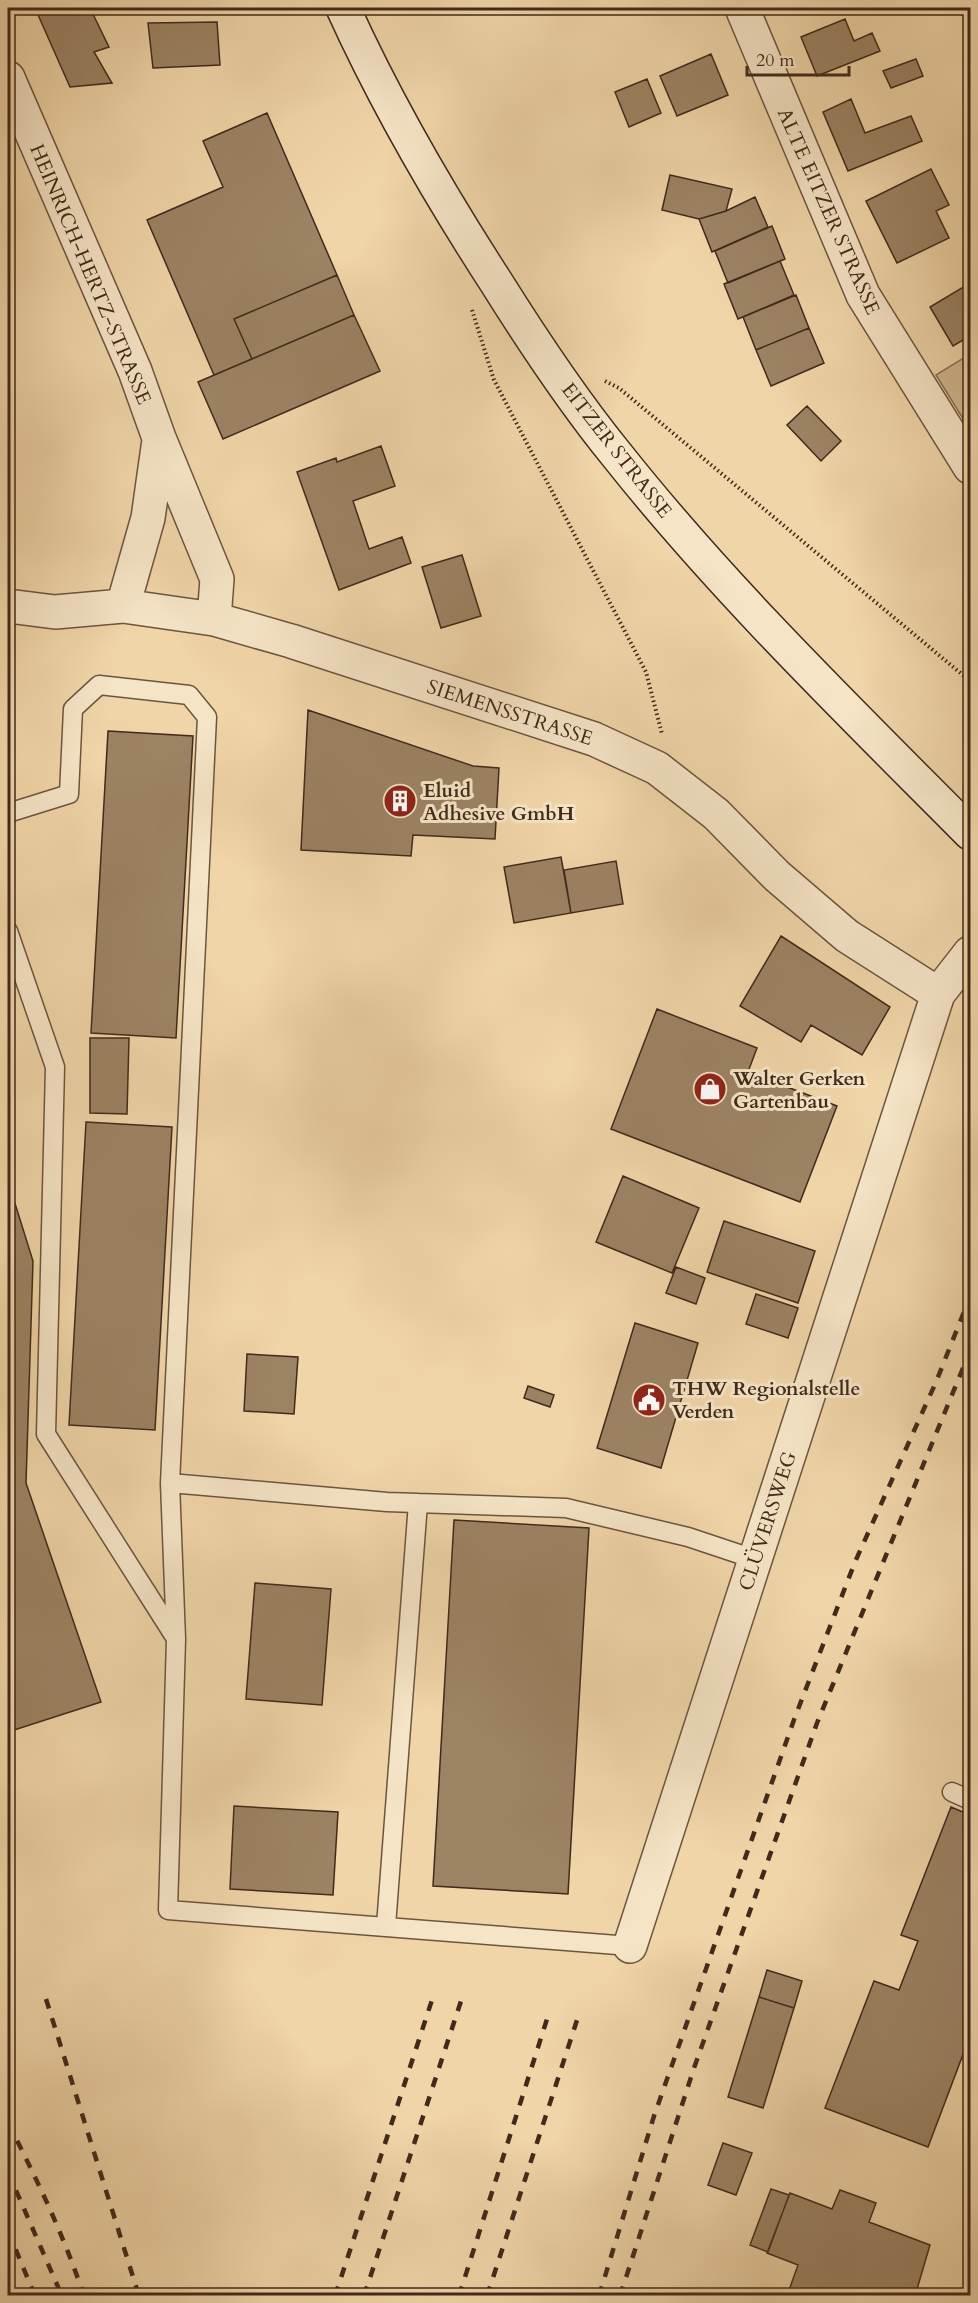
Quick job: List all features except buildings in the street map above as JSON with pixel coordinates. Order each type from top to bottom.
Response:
[{"type":"street","name":"EITZER STRASSE","points":[[343,8],[408,140],[471,244],[537,347],[615,454],[700,553],[822,684],[970,833]]},
{"type":"street","name":"ALTE EITZER STRASSE","points":[[742,8],[863,295],[970,467]]},
{"type":"street","name":"HEINRICH-HERTZ-STRASSE","points":[[8,78],[135,371],[159,438],[217,579],[214,619]]},
{"type":"street","name":"HEINRICH-HERTZ-STRASSE","points":[[123,606],[148,518],[159,438]]},
{"type":"street","name":"SIEMENSSTRASSE","points":[[8,606],[55,612],[123,606],[214,619],[291,641],[594,739],[657,768],[716,814],[777,876],[847,936],[938,994]]},
{"type":"street","points":[[938,994],[970,953]]},
{"type":"street","name":"CLÜVERSWEG","points":[[630,1946],[938,994]]},
{"type":"lane","points":[[8,813],[69,794],[73,709],[99,685],[189,695],[207,717],[170,1483],[176,1639],[168,1910],[630,1946]]},
{"type":"lane","points":[[8,931],[55,1067],[46,1434],[176,1639]]},
{"type":"lane","points":[[170,1483],[387,1502],[566,1508],[688,1537],[754,1559]]},
{"type":"lane","points":[[386,1926],[418,1503]]},
{"type":"lane","points":[[952,1792],[970,1800]]},
{"type":"path","points":[[471,304],[494,380],[646,672],[663,738],[657,768]]},
{"type":"path","points":[[603,380],[619,388],[970,681]]},
{"type":"shaded area","points":[[970,354],[970,430],[936,375]]},
{"type":"railway","points":[[599,2296],[654,2116],[795,1717],[855,1562],[936,1382],[970,1297]]},
{"type":"railway","points":[[620,2296],[694,2068],[817,1723],[970,1351]]},
{"type":"railway","points":[[364,2296],[463,1995]]},
{"type":"railway","points":[[46,1999],[139,2296]]},
{"type":"railway","points":[[335,2296],[432,2000]]},
{"type":"railway","points":[[487,2296],[580,2011]]},
{"type":"railway","points":[[459,2296],[547,2019]]},
{"type":"railway","points":[[8,2123],[49,2208],[84,2296]]},
{"type":"railway","points":[[8,2172],[62,2296]]},
{"type":"railway","points":[[8,2231],[35,2296]]},
{"type":"place","name":"Eluid Adhesive GmbH","points":[[400,801]]},
{"type":"place","name":"Walter Gerken Gartenbau","points":[[710,1089]]},
{"type":"place","name":"THW Regionalstelle Verden","points":[[649,1400]]}]
